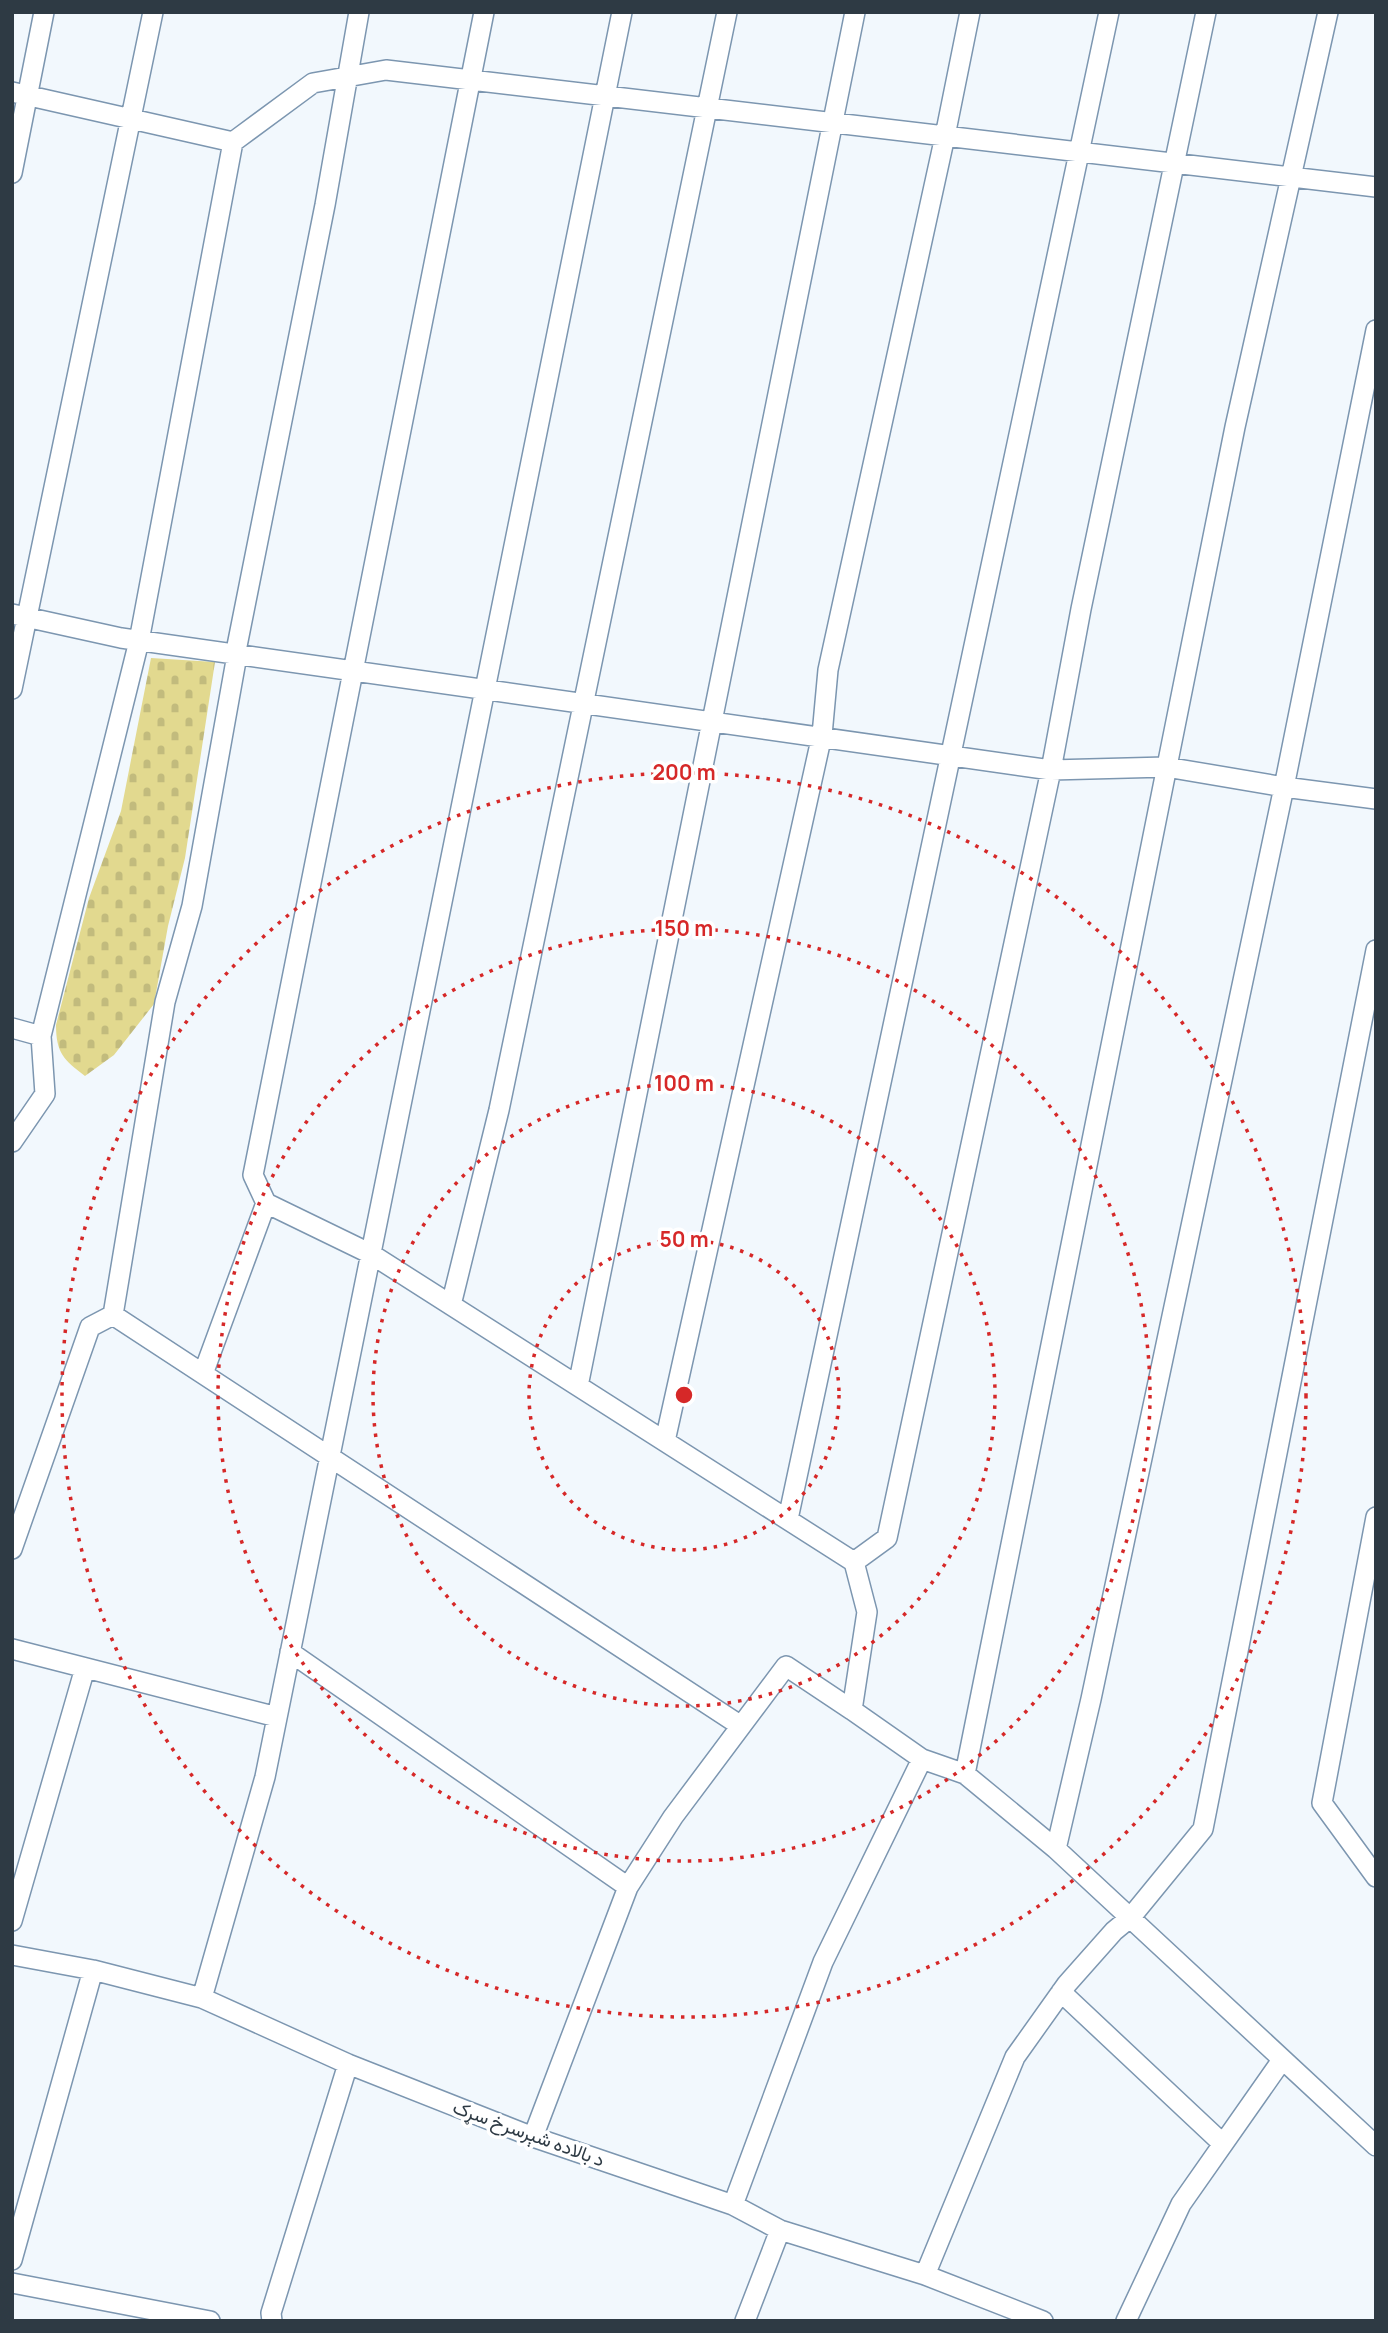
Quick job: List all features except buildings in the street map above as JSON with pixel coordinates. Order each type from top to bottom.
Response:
[{"type":"street","points":[[12,173],[20,94],[44,12]]},
{"type":"street","points":[[12,689],[20,616],[153,12]]},
{"type":"street","points":[[113,1315],[165,1002],[191,906],[236,654],[326,205],[359,12]]},
{"type":"street","points":[[484,12],[253,1175],[266,1203],[371,1254],[854,1562],[867,1612],[852,1710]]},
{"type":"street","points":[[202,1998],[265,1777],[622,12]]},
{"type":"street","points":[[450,1305],[499,1110],[727,12]]},
{"type":"street","points":[[578,1386],[855,12]]},
{"type":"street","points":[[665,1441],[822,736],[828,670],[970,12]]},
{"type":"street","points":[[788,1520],[1109,12]]},
{"type":"street","points":[[854,1562],[887,1538],[1051,769],[1081,609],[1206,12]]},
{"type":"street","points":[[965,1774],[1235,426],[1293,178],[1328,12]]},
{"type":"street","points":[[12,1143],[45,1094],[41,1036],[139,640],[233,142],[313,83],[386,70],[1376,187]]},
{"type":"street","points":[[20,94],[233,142]]},
{"type":"street","points":[[1056,1849],[1094,1685],[1284,788],[1376,330]]},
{"type":"street","points":[[20,616],[139,640],[950,756],[1051,769],[1166,767],[1284,788],[1376,799]]},
{"type":"street","points":[[925,2276],[1015,2057],[1061,1992],[1114,1931],[1131,1917],[1203,1829],[1376,950]]},
{"type":"street","points":[[12,1028],[41,1036]]},
{"type":"street","points":[[203,1374],[266,1203]]},
{"type":"street","points":[[113,1315],[741,1726]]},
{"type":"street","points":[[12,1549],[90,1327],[113,1315]]},
{"type":"street","points":[[1374,1872],[1322,1803],[1369,1593],[1376,1517]]},
{"type":"street","points":[[12,1649],[277,1717]]},
{"type":"street","points":[[290,1653],[628,1887]]},
{"type":"street","points":[[533,2137],[628,1887],[673,1817],[786,1667],[922,1759],[965,1774],[1056,1849],[1376,2146]]},
{"type":"street","points":[[12,1922],[85,1668]]},
{"type":"street","points":[[733,2205],[822,1962],[922,1759]]},
{"type":"street","name":"د بالاده شېرسرخ سړک","points":[[12,1955],[93,1970],[202,1998],[348,2064],[533,2137],[733,2205],[780,2230],[925,2276],[1043,2321]]},
{"type":"street","points":[[12,2260],[93,1970]]},
{"type":"street","points":[[1061,1992],[1223,2144]]},
{"type":"street","points":[[1126,2321],[1181,2204],[1282,2060]]},
{"type":"street","points":[[272,2321],[271,2313],[348,2064]]},
{"type":"street","points":[[745,2321],[780,2230]]},
{"type":"street","points":[[12,2283],[210,2321]]},
{"type":"green space","points":[[151,658],[215,662],[185,858],[168,926],[154,1004],[114,1055],[85,1076],[63,1055],[58,1043],[56,1025],[89,898],[121,811]]}]
